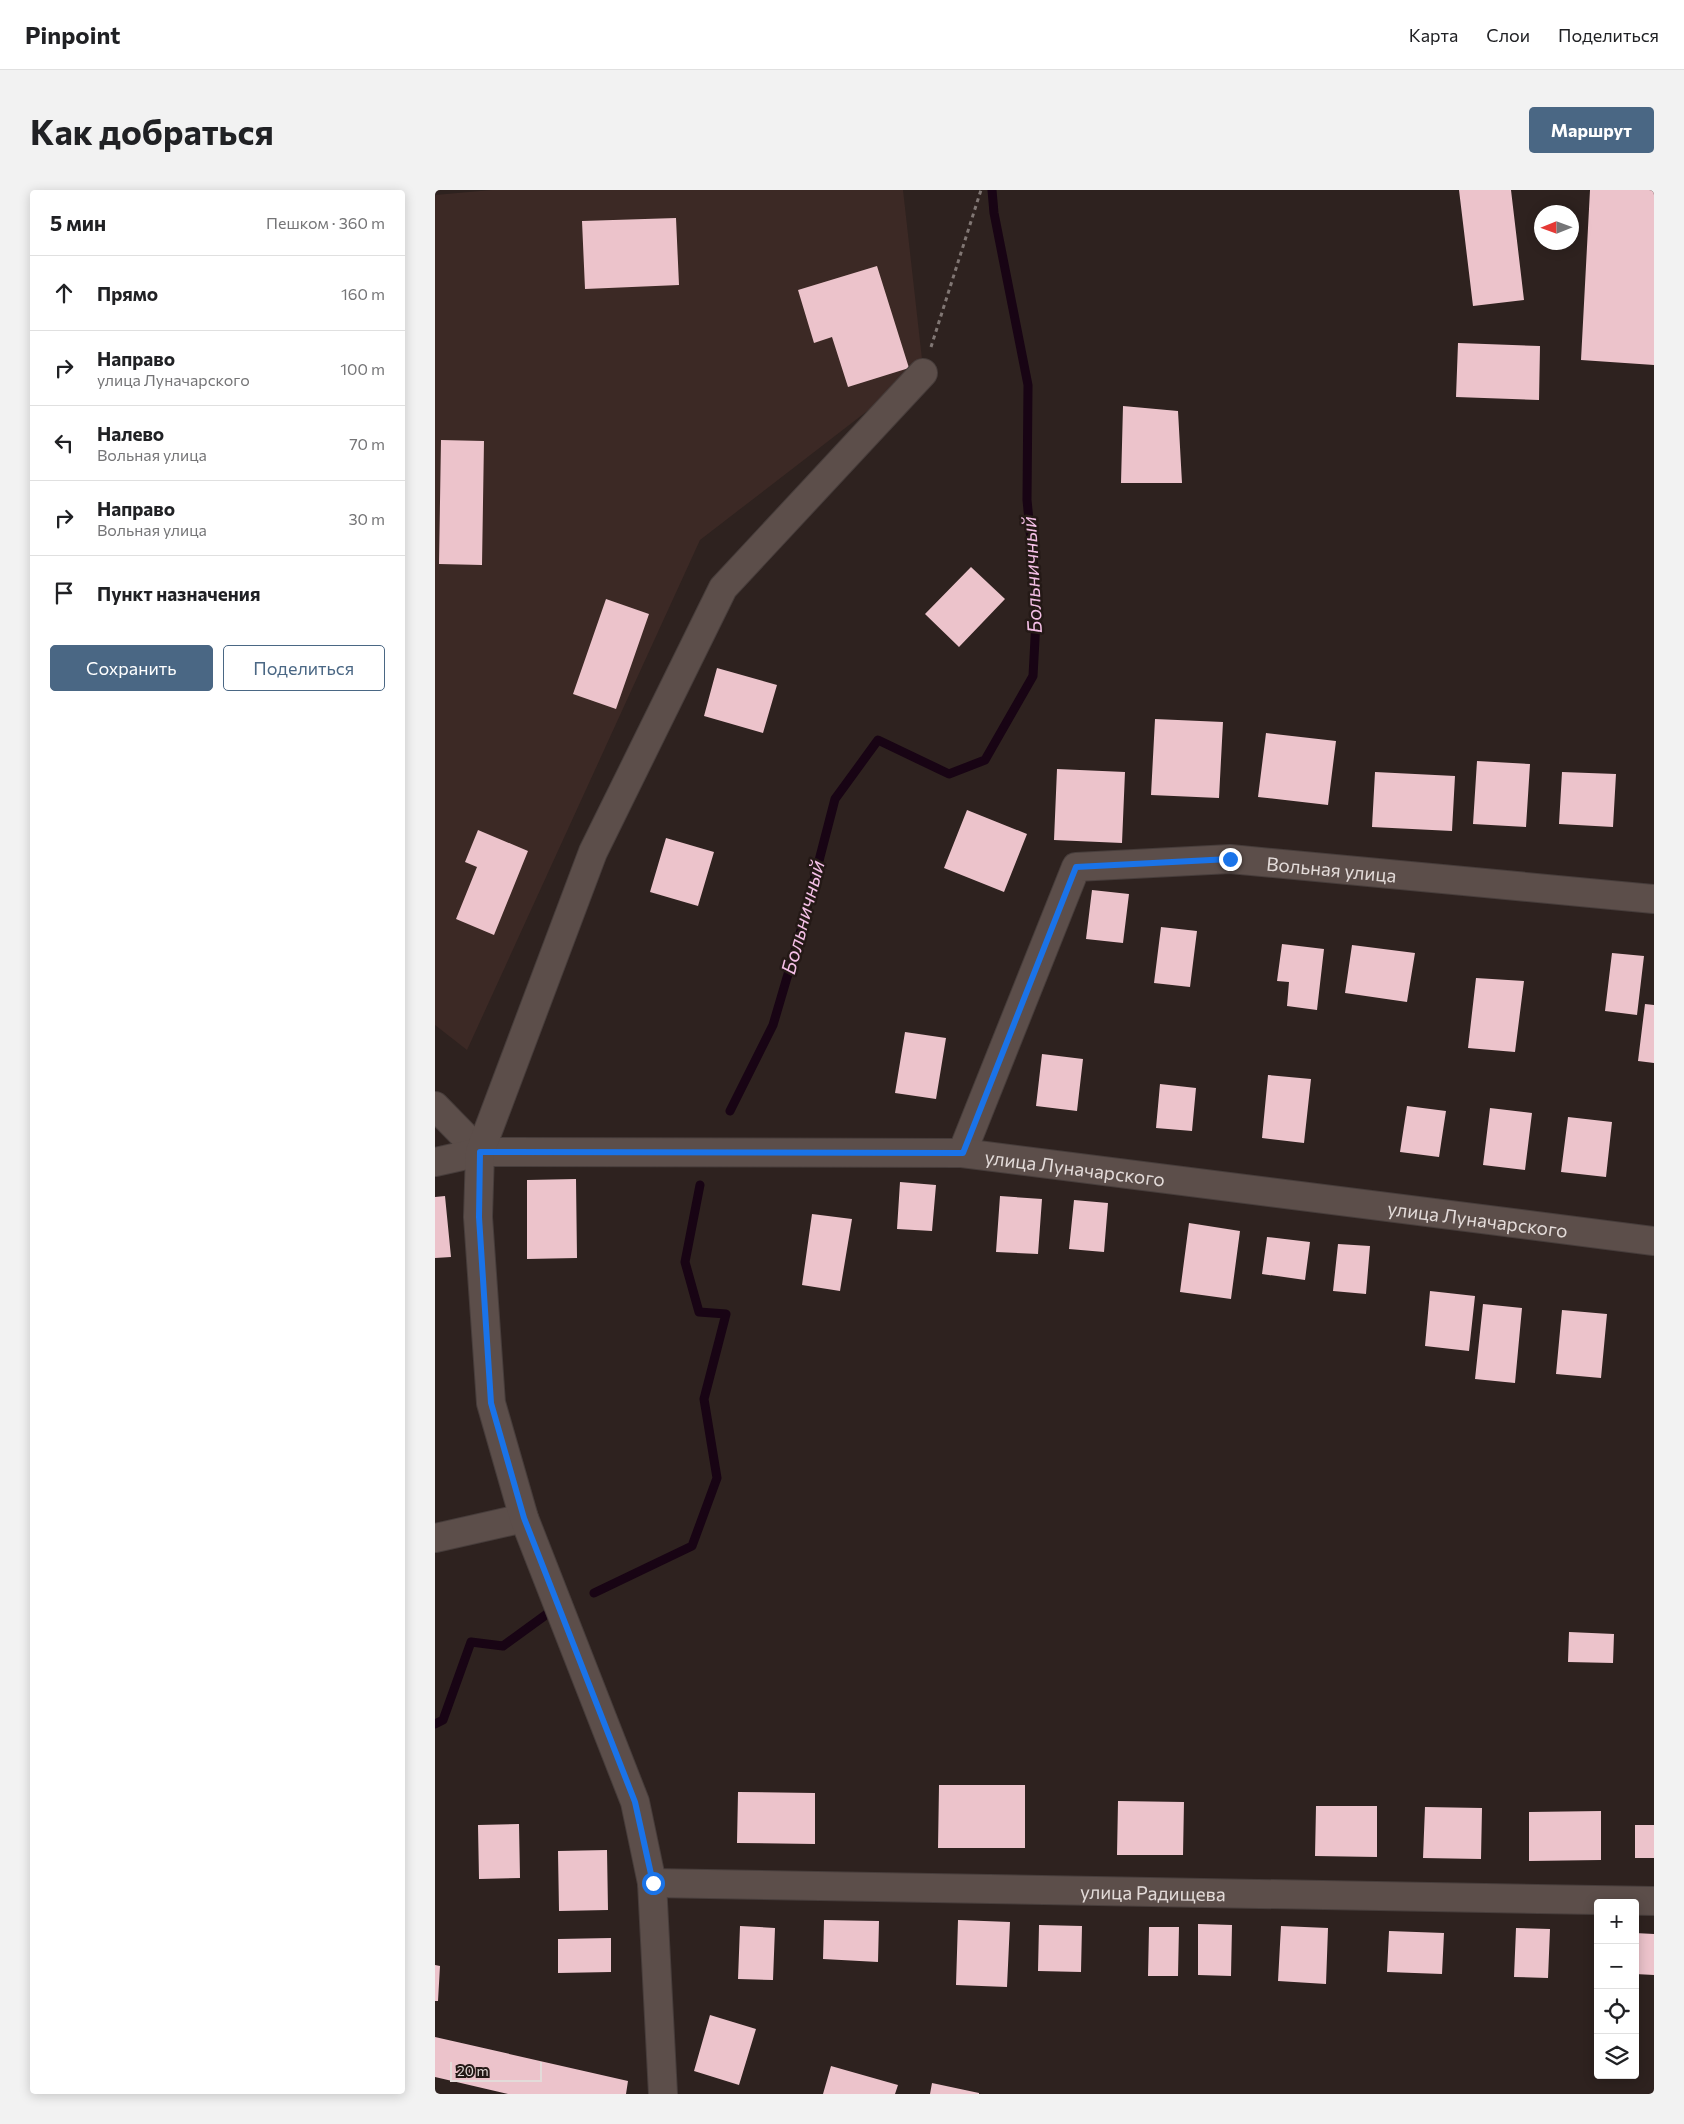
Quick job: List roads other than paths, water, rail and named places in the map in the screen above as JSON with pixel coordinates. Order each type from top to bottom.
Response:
[{"type":"street","points":[[663,2094],[653,1883],[635,1802],[524,1518],[491,1403],[479,1217],[480,1152],[593,852],[723,588],[923,373]]},
{"type":"street","name":"Вольная улица","points":[[963,1153],[1076,867],[1230,859],[1654,899]]},
{"type":"street","points":[[435,1106],[480,1152]]},
{"type":"street","name":"улица Луначарского","points":[[435,1162],[480,1152],[963,1153],[1654,1241]]},
{"type":"street","points":[[435,1538],[524,1518]]},
{"type":"street","name":"улица Радищева","points":[[653,1883],[1654,1901]]},
{"type":"waterway","name":"Больничный","points":[[730,1111],[773,1025],[801,930],[835,799],[878,740],[949,774],[985,760],[1033,676],[1037,602],[1027,500],[1028,385],[994,213],[992,190]]},
{"type":"waterway","name":"Больничный","points":[[594,1593],[692,1546],[717,1478],[704,1399],[726,1314],[699,1312],[685,1262],[700,1185]]},
{"type":"waterway","name":"Больничный","points":[[435,1724],[443,1720],[471,1642],[503,1646],[547,1614]]}]
